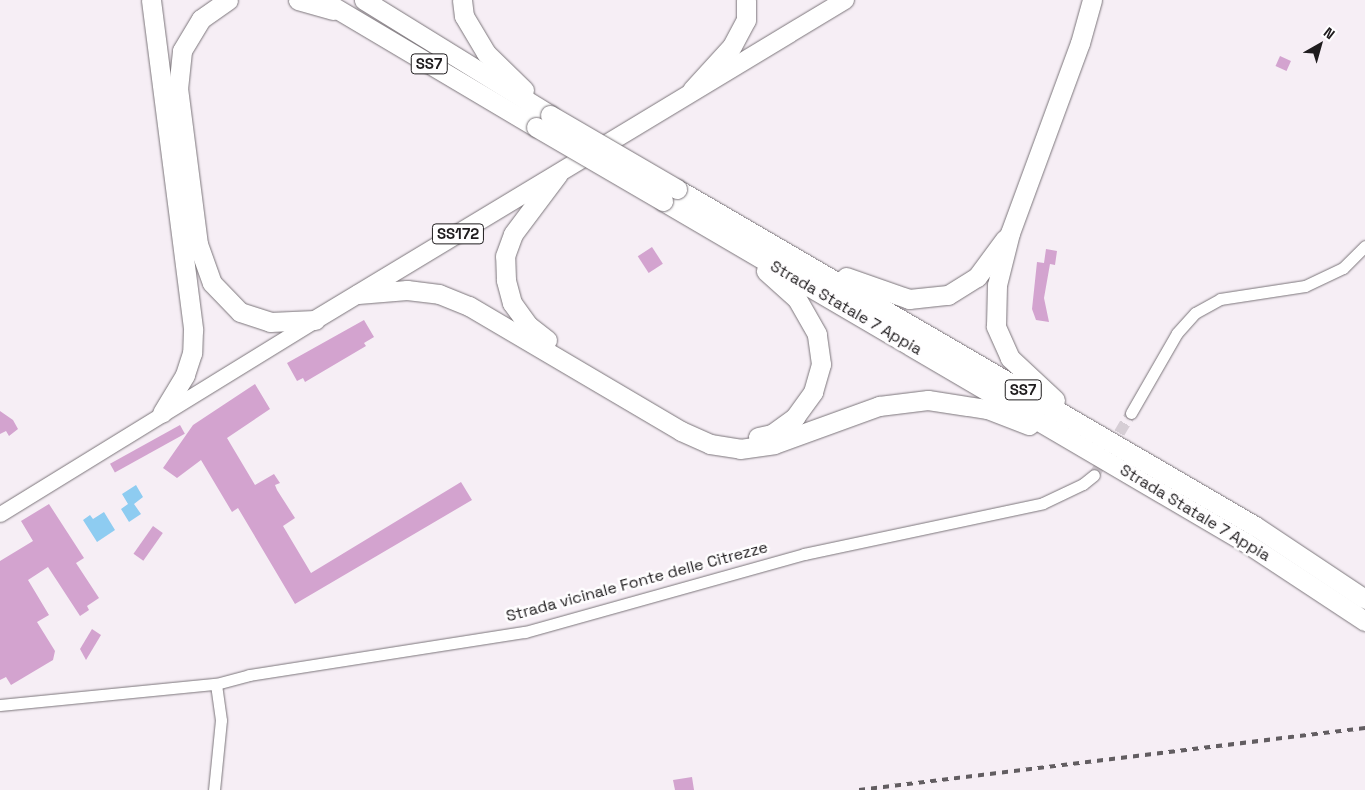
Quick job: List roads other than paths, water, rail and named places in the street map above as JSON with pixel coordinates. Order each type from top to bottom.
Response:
[{"type":"highway","points":[[150,0],[193,330],[192,353],[185,375],[162,413]]},
{"type":"highway","points":[[228,0],[201,19],[182,51],[178,88],[198,244],[212,283],[240,312],[270,322],[315,320]]},
{"type":"highway","points":[[298,0],[344,13]]},
{"type":"highway","name":"Strada Statale 7 Appia","points":[[322,0],[543,121],[677,189],[801,261],[1077,432],[1365,621]]},
{"type":"highway","name":"Strada Statale 7 Appia","points":[[364,0],[663,201],[736,244],[1077,432],[1255,526],[1365,599]]},
{"type":"highway","points":[[462,0],[464,16],[486,53],[543,121]]},
{"type":"highway","points":[[692,90],[732,46],[746,20],[746,0]]},
{"type":"highway","points":[[1080,43],[1081,0]]},
{"type":"highway","points":[[1077,432],[1010,358],[996,326],[997,285],[1010,232],[1080,43],[1092,0]]},
{"type":"highway","points":[[558,174],[513,234],[505,256],[506,280],[512,303],[528,325],[550,343],[712,436],[740,440],[772,434],[795,416],[813,392],[821,364],[817,334],[797,298],[736,244]]},
{"type":"highway","points":[[801,261],[908,299],[948,295],[977,277],[1010,232]]},
{"type":"highway","points":[[358,294],[407,290],[439,294],[469,306],[681,432],[710,444],[740,449],[774,444],[879,406],[928,400],[987,410],[1077,432]]},
{"type":"main road","name":"SS172","points":[[0,514],[162,413],[558,174],[692,90],[845,0]]},
{"type":"street","points":[[1131,413],[1177,333],[1195,313],[1220,299],[1305,286],[1342,268],[1365,246]]},
{"type":"street","name":"Strada vicinale Fonte delle Citrezze","points":[[0,705],[216,684],[249,675],[525,632],[804,554],[1043,504],[1083,484],[1094,475]]},
{"type":"street","points":[[214,790],[221,720],[216,684]]},
{"type":"water","points":[[136,485],[143,497],[134,504],[141,514],[129,522],[121,509],[128,504],[122,494]]},
{"type":"water","points":[[104,512],[115,530],[97,542],[83,520],[90,515],[93,519]]},
{"type":"tunnel","points":[[1094,475],[1131,413]]},
{"type":"railway","points":[[859,790],[1365,728]]}]
